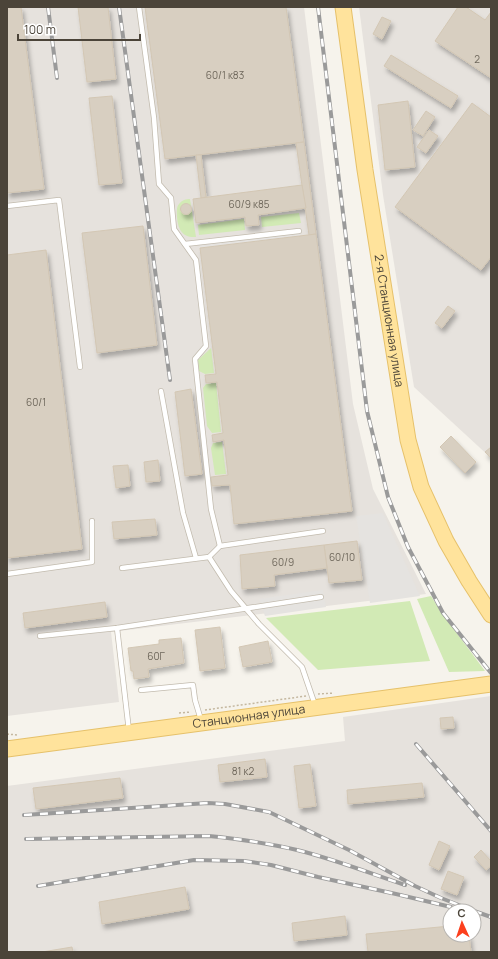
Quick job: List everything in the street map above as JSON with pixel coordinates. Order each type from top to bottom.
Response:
[{"type":"main road","name":"2-я Станционная улица","points":[[343,7],[365,170],[408,440],[421,487],[446,541],[491,615]]},
{"type":"main road","name":"Станционная улица","points":[[7,749],[491,684]]},
{"type":"lane","points":[[139,7],[154,118],[159,184],[171,198],[174,229],[196,260],[206,346],[195,359],[211,509],[220,546]]},
{"type":"lane","points":[[7,206],[60,200],[80,367]]},
{"type":"lane","points":[[185,244],[299,231]]},
{"type":"lane","points":[[161,391],[183,512],[196,558]]},
{"type":"lane","points":[[7,574],[92,562],[92,521]]},
{"type":"lane","points":[[122,568],[209,557],[220,546],[323,531]]},
{"type":"lane","points":[[209,557],[231,591],[247,608],[259,624],[302,667],[316,708]]},
{"type":"lane","points":[[40,636],[117,628],[321,597]]},
{"type":"lane","points":[[117,628],[130,733]]},
{"type":"lane","points":[[141,690],[193,685],[195,700],[202,723]]},
{"type":"shaded area","points":[[7,7],[304,7],[353,404],[373,489],[426,594],[111,632],[119,702],[7,716]]},
{"type":"shaded area","points":[[359,7],[491,7],[491,458],[414,387],[383,195]]},
{"type":"shaded area","points":[[299,231],[300,236],[200,248],[199,243]]},
{"type":"shaded area","points":[[383,513],[420,596],[370,603],[356,516]]},
{"type":"shaded area","points":[[323,590],[326,607],[265,616],[259,599]]},
{"type":"shaded area","points":[[491,696],[491,952],[7,952],[7,786],[345,741],[343,717]]},
{"type":"green space","points":[[190,199],[196,237],[187,236],[184,234],[180,229],[178,221],[178,205],[183,201]]},
{"type":"green space","points":[[299,213],[301,223],[262,227],[261,217]]},
{"type":"green space","points":[[244,219],[245,230],[199,235],[198,225]]},
{"type":"green space","points":[[211,348],[214,373],[205,374],[199,371],[198,360]]},
{"type":"green space","points":[[216,383],[221,432],[212,433],[207,426],[203,388],[206,384]]},
{"type":"green space","points":[[222,442],[226,474],[215,475],[211,448],[213,443]]},
{"type":"green space","points":[[431,596],[441,612],[485,671],[449,672],[417,599]]},
{"type":"green space","points":[[410,601],[430,661],[318,670],[266,618]]},
{"type":"building","points":[[7,7],[21,7],[44,189],[7,193]]},
{"type":"building","points":[[78,7],[108,7],[116,79],[87,82]]},
{"type":"building","points":[[145,7],[286,7],[304,142],[165,159]]},
{"type":"building","points":[[458,7],[466,7],[485,20],[491,12],[491,78],[435,41]]},
{"type":"building","points":[[382,17],[391,21],[382,39],[373,34]]},
{"type":"building","points":[[391,55],[458,96],[451,108],[384,66]]},
{"type":"building","points":[[112,96],[122,183],[99,185],[89,98]]},
{"type":"building","points":[[408,101],[415,167],[385,170],[378,105]]},
{"type":"building","points":[[472,103],[491,117],[491,257],[481,270],[395,207]]},
{"type":"building","points":[[426,111],[435,117],[423,136],[413,130]]},
{"type":"building","points":[[429,130],[438,136],[426,153],[417,147]]},
{"type":"building","points":[[304,142],[316,234],[309,235],[296,143]]},
{"type":"building","points":[[196,155],[201,155],[206,197],[201,198]]},
{"type":"building","points":[[302,185],[306,208],[258,215],[259,225],[246,226],[245,217],[196,223],[193,199]]},
{"type":"building","points":[[184,204],[188,204],[190,205],[190,213],[184,214],[181,211],[181,207]]},
{"type":"building","points":[[143,226],[157,345],[97,353],[82,233]]},
{"type":"building","points":[[316,234],[352,511],[234,524],[230,485],[212,486],[211,477],[228,475],[224,440],[213,442],[212,435],[223,433],[217,382],[206,383],[205,375],[216,374],[200,248]]},
{"type":"building","points":[[46,250],[82,549],[7,558],[7,255]]},
{"type":"building","points":[[448,306],[455,311],[442,328],[435,323]]},
{"type":"building","points":[[191,389],[202,474],[185,476],[175,392]]},
{"type":"building","points":[[451,436],[476,462],[465,473],[440,447]]},
{"type":"building","points":[[491,447],[491,458],[485,452]]},
{"type":"building","points":[[158,460],[160,481],[146,482],[144,462]]},
{"type":"building","points":[[128,465],[130,486],[116,488],[113,466]]},
{"type":"building","points":[[155,519],[157,535],[114,539],[112,522]]},
{"type":"building","points":[[357,541],[362,580],[329,583],[324,545]]},
{"type":"building","points":[[324,545],[327,568],[274,575],[275,586],[242,589],[240,555]]},
{"type":"building","points":[[105,602],[107,617],[25,628],[23,613]]},
{"type":"building","points":[[220,627],[225,668],[200,671],[195,630]]},
{"type":"building","points":[[181,638],[184,663],[148,669],[149,677],[134,679],[133,671],[131,671],[128,648],[159,644],[159,640]]},
{"type":"building","points":[[268,641],[272,662],[243,667],[239,647]]},
{"type":"building","points":[[453,717],[454,728],[441,729],[440,718]]},
{"type":"building","points":[[265,759],[267,777],[220,782],[218,765]]},
{"type":"building","points":[[310,764],[316,806],[299,808],[294,766]]},
{"type":"building","points":[[120,778],[123,798],[36,809],[33,788]]},
{"type":"building","points":[[422,783],[424,797],[348,804],[347,790]]},
{"type":"building","points":[[439,841],[450,846],[439,870],[429,865]]},
{"type":"building","points":[[481,850],[491,861],[491,866],[486,870],[474,857]]},
{"type":"building","points":[[448,871],[464,877],[457,895],[441,889]]},
{"type":"building","points":[[185,887],[189,909],[102,924],[99,902]]},
{"type":"building","points":[[345,916],[347,935],[294,941],[292,923]]},
{"type":"building","points":[[442,927],[442,943],[470,943],[471,952],[368,952],[366,934]]},
{"type":"building","points":[[72,947],[73,952],[42,952]]},
{"type":"railway","points":[[48,7],[57,78]]},
{"type":"railway","points":[[119,7],[170,380]]},
{"type":"railway","points":[[318,7],[367,411],[388,497],[408,547],[443,613],[491,673]]},
{"type":"railway","points":[[416,744],[491,831]]},
{"type":"railway","points":[[24,815],[208,803],[225,804],[269,812],[349,850],[415,886],[454,903]]},
{"type":"railway","points":[[26,839],[209,836],[231,838],[297,850],[338,862],[405,885]]},
{"type":"railway","points":[[38,886],[194,860],[244,861],[271,865],[442,905]]},
{"type":"railway","points":[[482,914],[491,917]]}]
